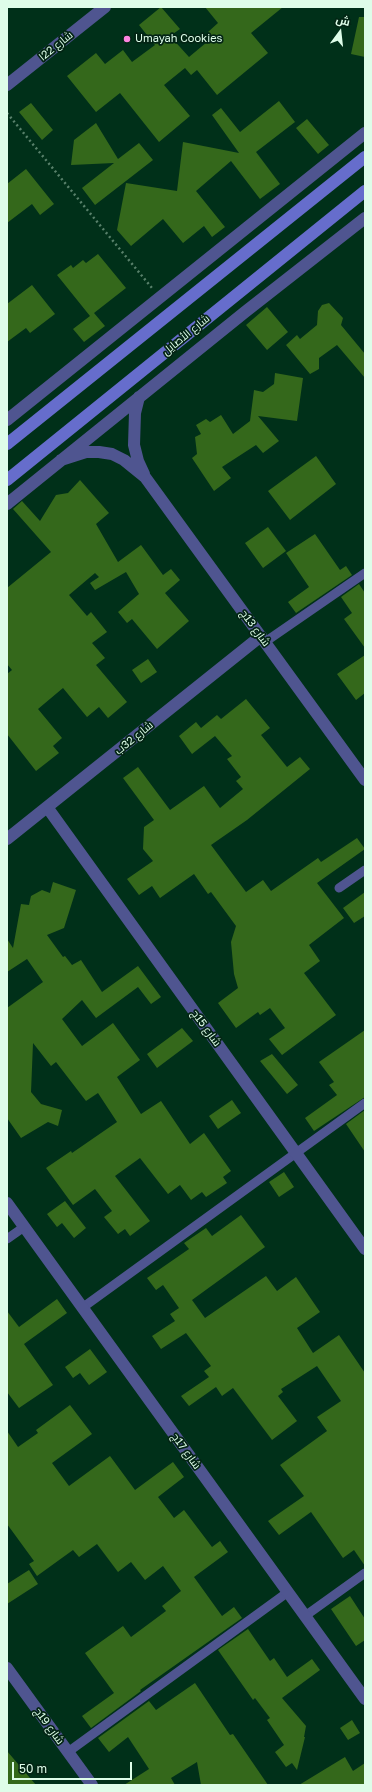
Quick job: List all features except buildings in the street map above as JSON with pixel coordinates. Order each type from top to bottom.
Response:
[{"type":"street","name":"شارع 22ا","points":[[7,85],[104,7]]},
{"type":"street","points":[[7,420],[365,133]]},
{"type":"street","points":[[7,444],[365,157]]},
{"type":"street","name":"شارع الأصايل","points":[[7,480],[365,191]]},
{"type":"street","points":[[7,504],[139,397],[365,218]]},
{"type":"street","name":"شارع 13ج","points":[[139,397],[135,413],[134,445],[138,461],[145,477],[365,780]]},
{"type":"street","points":[[7,438],[24,431]]},
{"type":"street","name":"شارع 13ج","points":[[61,460],[86,452],[112,454],[124,460],[145,477]]},
{"type":"street","name":"شارع 32ب","points":[[7,839],[263,639]]},
{"type":"street","name":"شارع 15ج","points":[[47,807],[365,1249]]},
{"type":"street","name":"شارع 17ج","points":[[7,1203],[365,1700]]},
{"type":"street","name":"شارع 19ج","points":[[7,1668],[92,1785]]},
{"type":"lane","points":[[263,639],[365,573]]},
{"type":"lane","points":[[339,888],[365,870]]},
{"type":"lane","points":[[82,1308],[365,1103]]},
{"type":"lane","points":[[7,1239],[24,1227]]},
{"type":"lane","points":[[305,1616],[365,1573]]},
{"type":"lane","points":[[68,1752],[288,1592]]},
{"type":"path","points":[[7,113],[160,297]]},
{"type":"place","name":"Umayah Cookies","points":[[127,39]]}]
